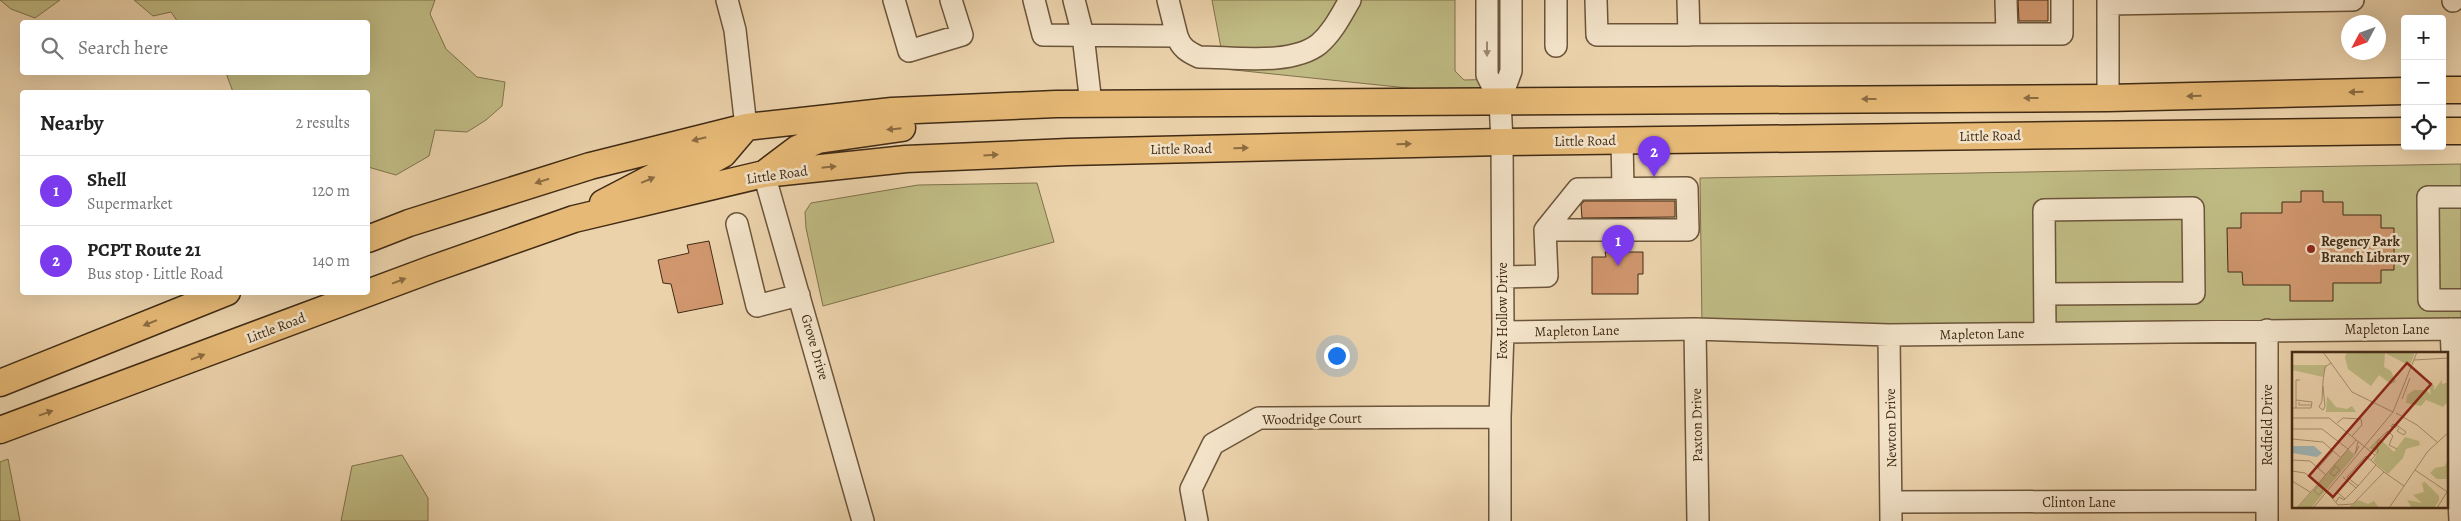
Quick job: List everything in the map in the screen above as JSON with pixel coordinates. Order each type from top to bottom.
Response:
[{"type":"main road","points":[[2446,90],[2461,90]]},
{"type":"main road","points":[[370,238],[409,223],[590,166],[746,127],[892,111],[1092,104],[2108,98],[2401,91]]},
{"type":"main road","points":[[764,174],[797,149],[818,140],[940,122],[975,108]]},
{"type":"main road","points":[[574,219],[647,180],[712,160],[723,154],[746,127]]},
{"type":"main road","points":[[2446,131],[2461,131]]},
{"type":"main road","name":"Little Road","points":[[370,292],[574,219],[764,174],[906,159],[1058,152],[1502,142],[2401,132]]},
{"type":"main road","points":[[0,383],[220,295]]},
{"type":"main road","name":"Little Road","points":[[0,430],[362,295]]},
{"type":"street","points":[[728,0],[735,30],[746,127]]},
{"type":"street","points":[[894,0],[909,50],[962,35],[951,0]]},
{"type":"street","points":[[1034,0],[1043,35],[1177,36]]},
{"type":"street","points":[[1074,0],[1083,35],[1092,104]]},
{"type":"street","points":[[1168,0],[1180,44],[1188,52],[1199,57],[1291,57],[1319,44],[1333,29],[1350,0]]},
{"type":"street","points":[[1487,0],[1487,75],[1500,101]]},
{"type":"street","points":[[1500,101],[1511,71],[1511,0]]},
{"type":"street","points":[[1556,0],[1556,46]]},
{"type":"street","points":[[1596,0],[1597,35],[2062,34],[2062,0]]},
{"type":"street","points":[[1688,0],[1689,35]]},
{"type":"street","points":[[2006,0],[2007,34]]},
{"type":"street","points":[[2108,98],[2108,2],[2353,0]]},
{"type":"street","name":"Fox Hollow Drive","points":[[1500,101],[1503,277],[1500,521]]},
{"type":"street","points":[[1622,141],[1623,188]]},
{"type":"street","name":"Grove Drive","points":[[764,174],[863,521]]},
{"type":"street","points":[[1503,277],[1547,276],[1545,230],[1578,189],[1687,188],[1688,230],[1545,230]]},
{"type":"street","points":[[2461,197],[2428,197],[2429,300],[2461,300]]},
{"type":"street","points":[[2045,294],[2194,293],[2193,208],[2044,210],[2045,333]]},
{"type":"street","points":[[737,224],[757,306],[799,295]]},
{"type":"street","name":"Mapleton Lane","points":[[1503,332],[1695,329],[1889,335],[2456,329]]},
{"type":"street","name":"Paxton Drive","points":[[1695,329],[1698,521]]},
{"type":"street","points":[[2456,329],[2460,521]]},
{"type":"street","name":"Redfield Drive","points":[[2267,330],[2267,511]]},
{"type":"street","name":"Newton Drive","points":[[1889,335],[1892,512]]},
{"type":"street","name":"Woodridge Court","points":[[1197,521],[1191,489],[1213,444],[1259,418],[1500,418]]},
{"type":"street","name":"Clinton Lane","points":[[1892,512],[2267,511]]},
{"type":"shaded area","points":[[0,0],[60,0],[35,18],[11,9]]},
{"type":"shaded area","points":[[134,0],[435,0],[430,14],[446,49],[477,77],[505,82],[502,106],[486,120],[467,132],[435,130],[429,156],[396,175],[370,168],[370,90],[232,90],[227,75],[370,75],[370,20],[177,20],[171,12],[153,16]]},
{"type":"shaded area","points":[[1212,0],[1455,0],[1455,71],[1464,80],[1506,79],[1506,91],[1446,92],[1225,69]]},
{"type":"shaded area","points":[[2461,164],[2461,321],[1702,325],[1700,178]]},
{"type":"shaded area","points":[[1037,183],[1054,242],[823,306],[806,228],[805,212],[811,203],[918,185]]},
{"type":"shaded area","points":[[402,455],[428,498],[428,521],[341,521],[352,466]]},
{"type":"shaded area","points":[[8,459],[20,521],[0,521],[0,462]]},
{"type":"building","points":[[2018,0],[2048,0],[2048,21],[2019,21]]},
{"type":"building","name":"Regency Park Branch Library","points":[[2301,191],[2323,191],[2323,202],[2343,202],[2343,215],[2381,215],[2381,228],[2394,228],[2394,270],[2381,270],[2381,283],[2333,283],[2333,301],[2290,301],[2290,285],[2243,285],[2242,272],[2228,272],[2227,228],[2241,228],[2241,213],[2282,213],[2282,202],[2301,202]]},
{"type":"building","points":[[1584,201],[1675,201],[1675,217],[1582,218],[1581,205]]},
{"type":"building","points":[[709,241],[723,304],[678,313],[671,284],[663,283],[658,260],[689,253],[687,245]]},
{"type":"building","points":[[1605,252],[1643,252],[1643,274],[1638,274],[1638,294],[1592,294],[1592,257],[1606,257]]},
{"type":"place","name":"PCPT Route 21","points":[[1654,177]]},
{"type":"place","name":"Regency Park Branch Library","points":[[2311,249]]},
{"type":"place","name":"Shell","points":[[1618,266]]}]
